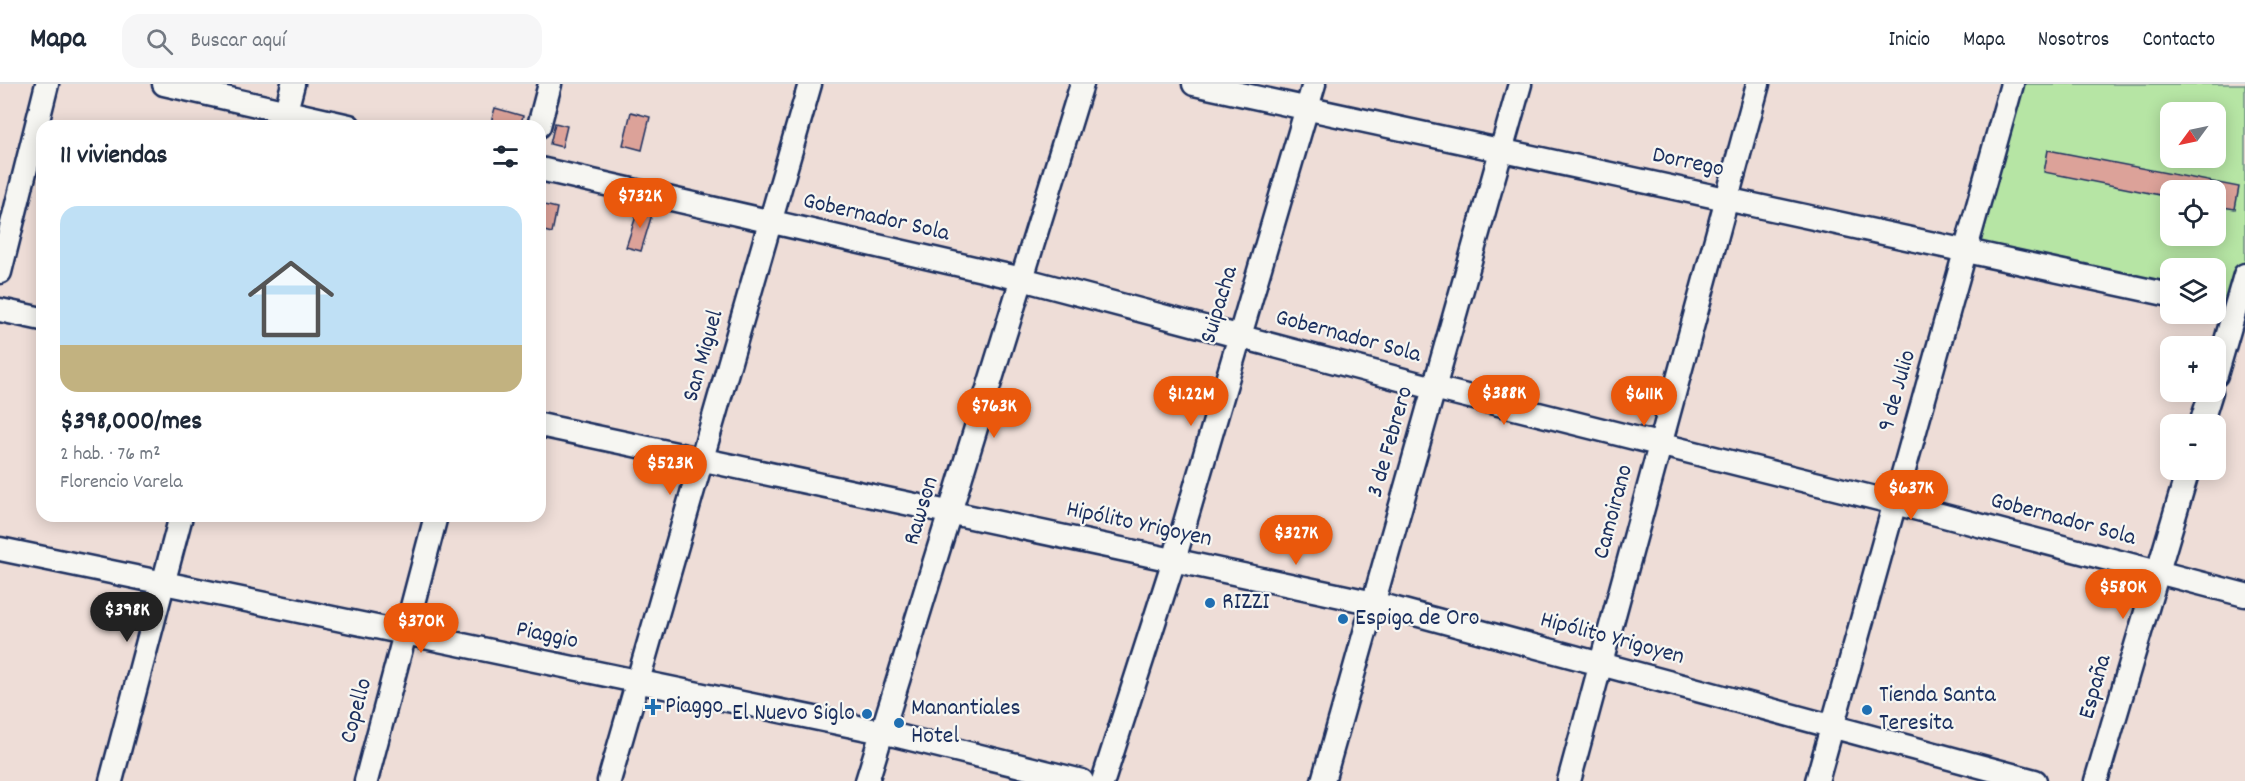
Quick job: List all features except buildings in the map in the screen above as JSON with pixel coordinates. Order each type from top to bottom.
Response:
[{"type":"street","points":[[37,120],[46,84]]},
{"type":"street","points":[[164,84],[284,119],[293,84]]},
{"type":"street","points":[[540,120],[550,84]]},
{"type":"street","name":"San Miguel","points":[[609,781],[810,84]]},
{"type":"street","name":"Rawson","points":[[867,781],[1082,84]]},
{"type":"street","name":"Dorrego","points":[[1194,84],[2160,293]]},
{"type":"street","name":"Suipacha","points":[[1103,781],[1174,560],[1314,84]]},
{"type":"street","name":"3 de Febrero","points":[[1323,781],[1520,84]]},
{"type":"street","name":"Camoirano","points":[[1569,781],[1758,84]]},
{"type":"street","name":"9 de Julio","points":[[1817,781],[2012,84]]},
{"type":"street","points":[[0,272],[36,125]]},
{"type":"street","name":"Gobernador Sola","points":[[546,170],[1022,279],[1434,388],[1895,503],[2245,595]]},
{"type":"street","points":[[2225,336],[2232,308],[2245,275]]},
{"type":"street","points":[[0,310],[36,318]]},
{"type":"street","name":"Hipólito Yrigoyen","points":[[546,426],[1374,603],[2035,781]]},
{"type":"street","name":"España","points":[[2096,781],[2185,480]]},
{"type":"street","points":[[111,781],[179,522]]},
{"type":"street","name":"Copello","points":[[366,781],[434,522]]},
{"type":"street","name":"Piaggio","points":[[0,549],[882,732],[1082,781]]},
{"type":"green space","points":[[2012,84],[2245,84],[2245,275],[2235,308],[2226,306],[2226,258],[2160,258],[2160,293],[1965,250]]},
{"type":"place","name":"RIZZI","points":[[1210,603]]},
{"type":"place","name":"Espiga de Oro","points":[[1343,619]]},
{"type":"place","name":"Piaggo","points":[[653,707]]},
{"type":"place","name":"Tienda Santa Teresita","points":[[1867,710]]},
{"type":"place","name":"El Nuevo Siglo","points":[[867,714]]},
{"type":"place","name":"Manantiales Hotel","points":[[899,723]]}]
